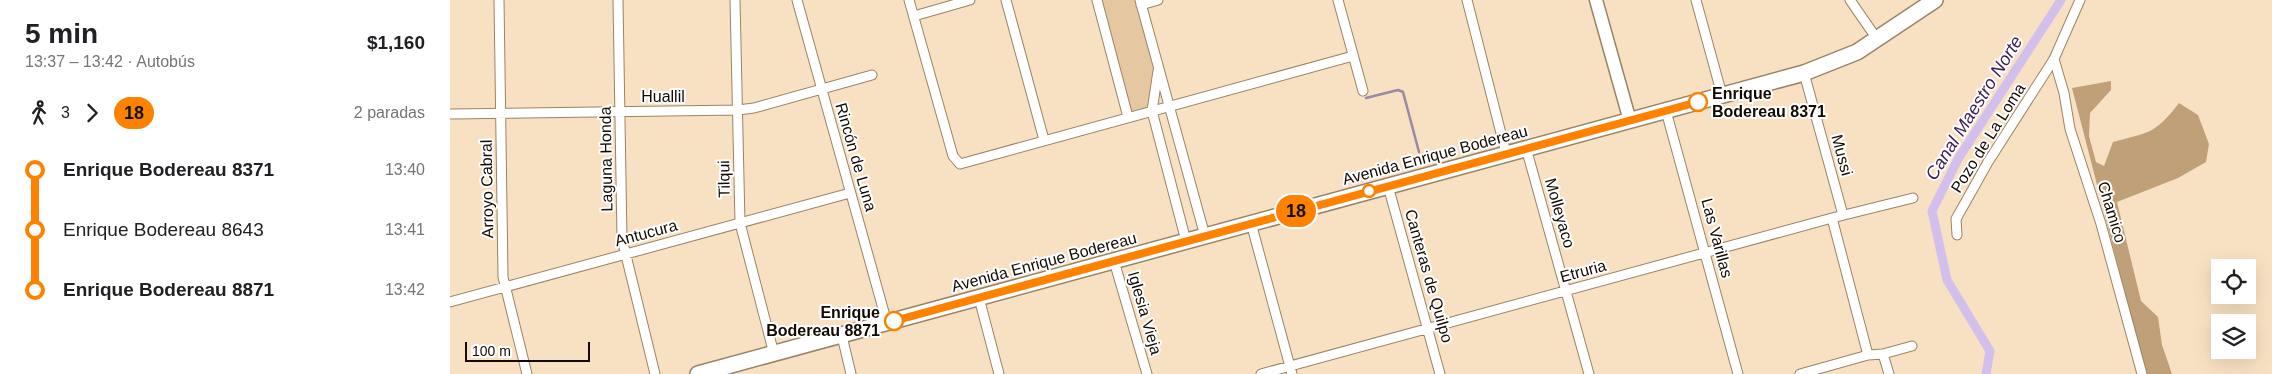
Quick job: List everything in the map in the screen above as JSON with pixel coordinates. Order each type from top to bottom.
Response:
[{"type":"main road","points":[[1596,0],[1630,121]]},
{"type":"main road","name":"Avenida Enrique Bodereau","points":[[700,374],[1804,73],[1844,59],[1877,39],[1926,3]]},
{"type":"street","name":"Arroyo Cabral","points":[[499,0],[505,287],[527,374]]},
{"type":"street","name":"Laguna Honda","points":[[618,0],[622,239],[655,374]]},
{"type":"street","name":"Tilqui","points":[[735,0],[740,223],[774,354]]},
{"type":"street","name":"Rincón de Luna","points":[[796,0],[887,323]]},
{"type":"street","points":[[910,0],[953,156],[957,162],[963,164],[1044,140],[1353,56]]},
{"type":"street","points":[[914,16],[970,0]]},
{"type":"street","points":[[1006,0],[1044,140]]},
{"type":"street","points":[[1097,0],[1128,117]]},
{"type":"street","points":[[1158,0],[1140,2],[1205,236]]},
{"type":"street","points":[[1338,0],[1363,91]]},
{"type":"street","points":[[1467,0],[1506,153]]},
{"type":"street","points":[[1696,0],[1722,95]]},
{"type":"street","points":[[1850,0],[1877,39]]},
{"type":"street","points":[[2054,59],[2080,0]]},
{"type":"street","name":"Pozo de La Loma","points":[[1957,235],[1956,220],[1988,162],[2054,59]]},
{"type":"street","name":"Chamico","points":[[2054,59],[2064,93],[2070,129],[2101,224],[2142,374]]},
{"type":"street","points":[[1158,67],[1152,111],[1186,241]]},
{"type":"street","name":"Mussi","points":[[1804,73],[1843,216]]},
{"type":"street","name":"Huallil","points":[[450,114],[738,110],[754,108],[872,75]]},
{"type":"street","name":"Las Varillas","points":[[1666,111],[1738,374]]},
{"type":"street","name":"Molleyaco","points":[[1526,148],[1589,374]]},
{"type":"street","name":"Canteras de Quilpo","points":[[1388,186],[1440,374]]},
{"type":"street","name":"Antucura","points":[[450,302],[850,193]]},
{"type":"street","name":"Etruria","points":[[1262,374],[1291,370],[1428,328],[1706,254],[1832,218],[1913,198]]},
{"type":"street","points":[[1832,218],[1868,355]]},
{"type":"street","points":[[1251,223],[1291,370]]},
{"type":"street","name":"Iglesia Vieja","points":[[1114,261],[1147,374]]},
{"type":"street","points":[[979,298],[999,374]]},
{"type":"street","points":[[842,336],[851,374]]},
{"type":"street","points":[[1800,374],[1868,355],[1883,354],[1912,346]]},
{"type":"street","points":[[1883,354],[1888,374]]},
{"type":"shaded area","points":[[1101,0],[1136,0],[1154,63],[1148,108],[1131,113]]},
{"type":"shaded area","points":[[2111,81],[2111,90],[2090,113],[2089,136],[2096,162],[2104,166],[2113,142],[2151,130],[2164,121],[2179,103],[2198,115],[2209,144],[2206,162],[2178,178],[2117,202],[2141,301],[2158,317],[2162,345],[2172,374],[2146,374],[2072,88]]},
{"type":"waterway","name":"Canal Maestro Norte","points":[[1986,374],[1990,351],[1947,280],[1932,211],[1958,159],[2061,0]]},
{"type":"waterway","points":[[1366,98],[1398,90],[1403,92],[1419,152]]},
{"type":"bus line","name":"18","points":[[894,321],[1698,102]]},
{"type":"place","name":"Enrique Bodereau 8371","points":[[1698,102]]},
{"type":"place","name":"Enrique Bodereau 8871","points":[[894,321]]}]
